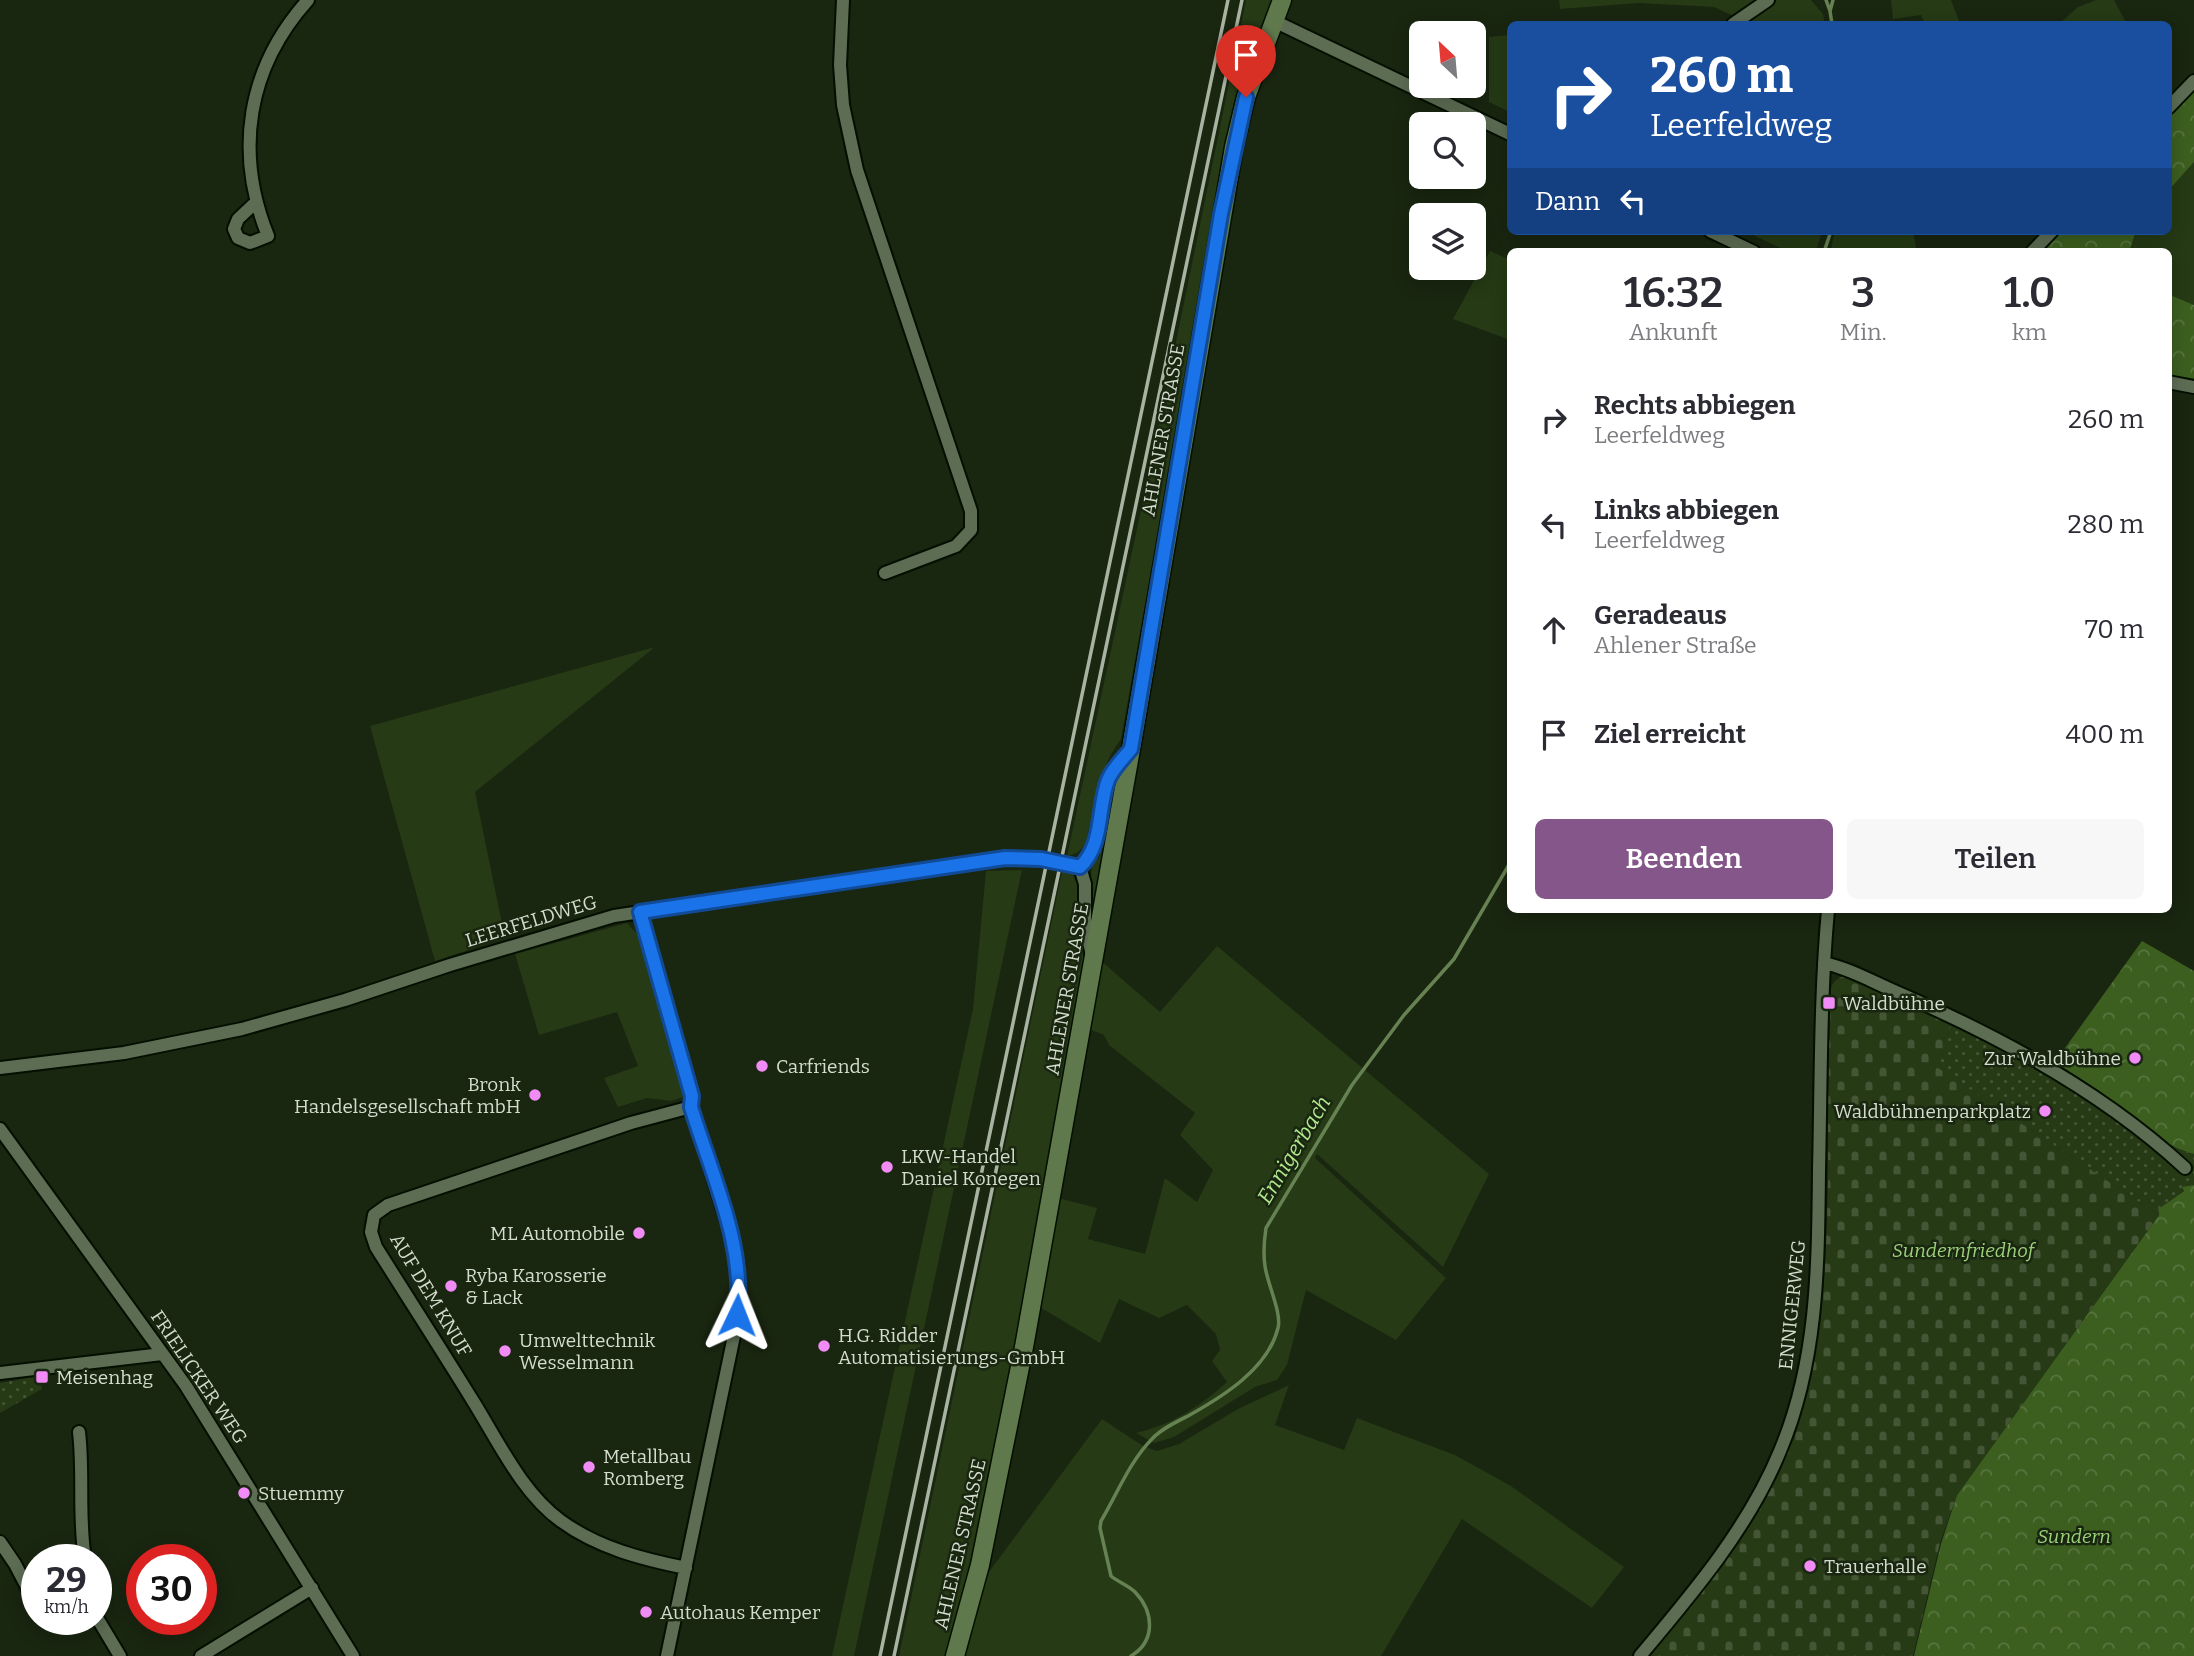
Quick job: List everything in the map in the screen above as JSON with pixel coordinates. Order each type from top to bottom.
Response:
[{"type":"main road","name":"AHLENER STRASSE","points":[[955,1656],[980,1565],[1024,1347],[1131,749],[1231,159],[1246,97],[1282,0]]},
{"type":"street","points":[[256,202],[248,146],[258,86],[284,30],[308,0]]},
{"type":"street","points":[[843,0],[840,65],[843,105],[856,170],[971,511],[971,530],[956,546],[885,573]]},
{"type":"street","points":[[1737,21],[1768,0]]},
{"type":"street","points":[[1274,21],[1507,133]]},
{"type":"street","points":[[2172,104],[2194,81]]},
{"type":"street","points":[[1718,235],[1746,248]]},
{"type":"street","points":[[2036,248],[2048,235]]},
{"type":"street","points":[[2172,384],[2194,387]]},
{"type":"street","points":[[1094,959],[1085,926],[1085,884],[1080,867],[1092,853],[1108,780],[1131,749]]},
{"type":"street","name":"LEERFELDWEG","points":[[0,1068],[124,1054],[230,1031],[345,1000],[598,920],[640,912],[1014,857],[1080,867]]},
{"type":"street","points":[[640,912],[692,1096],[691,1107],[731,1234],[738,1266],[739,1299],[735,1331],[667,1656]]},
{"type":"street","name":"ENNIGERWEG","points":[[1640,1656],[1720,1556],[1753,1503],[1780,1451],[1805,1378],[1817,1279],[1824,963],[1828,913]]},
{"type":"street","points":[[1824,963],[1923,1003],[2063,1076],[2169,1153],[2185,1168]]},
{"type":"street","name":"AUF DEM KNUF","points":[[686,1568],[654,1562],[602,1545],[570,1527],[549,1510],[520,1476],[376,1247],[371,1232],[374,1215],[388,1205],[631,1123],[691,1107]]},
{"type":"street","name":"FRIELICKER WEG","points":[[0,1129],[206,1418],[353,1656]]},
{"type":"street","points":[[0,1373],[162,1354]]},
{"type":"street","points":[[79,1432],[84,1544]]},
{"type":"street","points":[[0,1542],[21,1576]]},
{"type":"street","points":[[201,1656],[312,1588]]},
{"type":"street","points":[[107,1635],[120,1656]]},
{"type":"green space","points":[[1246,0],[1273,0],[1248,64],[1227,147],[1121,739],[1107,763],[1092,832],[1078,852],[1067,856],[1153,454]]},
{"type":"green space","points":[[1559,0],[1761,0],[1736,17],[1714,7],[1639,3],[1560,9]]},
{"type":"green space","points":[[1776,0],[1811,0],[1823,14],[1824,21],[1744,21]]},
{"type":"green space","points":[[1891,0],[1951,0],[1959,21],[1924,21],[1921,15],[1893,19]]},
{"type":"green space","points":[[2096,0],[2114,0],[2125,21],[2062,21],[2078,7]]},
{"type":"green space","points":[[1507,35],[1507,111],[1489,102],[1489,37]]},
{"type":"green space","points":[[2194,88],[2194,162],[2172,187],[2172,111]]},
{"type":"green space","points":[[2194,162],[2194,305],[2172,296],[2172,248],[2130,248],[2135,235],[2172,235],[2172,187]]},
{"type":"green space","points":[[1753,235],[1821,235],[1817,248],[1780,248]]},
{"type":"green space","points":[[1834,235],[1914,235],[1916,248],[1831,248]]},
{"type":"green space","points":[[2054,235],[2135,235],[2130,248],[2042,248]]},
{"type":"green space","points":[[1490,251],[1507,259],[1507,339],[1453,319],[1474,280],[1486,280],[1486,258]]},
{"type":"green space","points":[[2172,296],[2194,305],[2194,382],[2172,379]]},
{"type":"green space","points":[[655,647],[475,792],[505,938],[435,961],[370,726]]},
{"type":"green space","points":[[1122,767],[1093,928],[1088,924],[1092,864],[1112,780]]},
{"type":"green space","points":[[1063,867],[1072,872],[1078,887],[1077,919],[1085,966],[1016,1348],[974,1562],[949,1656],[899,1656]]},
{"type":"green space","points":[[1022,870],[854,1656],[832,1656],[973,1009],[986,871]]},
{"type":"green space","points":[[627,923],[638,935],[686,1096],[672,1101],[647,1098],[618,1107],[604,1078],[638,1066],[617,1012],[539,1035],[515,954]]},
{"type":"green space","points":[[2142,941],[2194,971],[2194,1154],[2172,1146],[2153,1134],[2103,1094],[2055,1062]]},
{"type":"green space","points":[[1217,946],[1489,1174],[1443,1267],[1317,1154],[1315,1158],[1446,1278],[1396,1340],[1306,1290],[1287,1365],[1277,1380],[1255,1387],[1174,1437],[1154,1443],[1136,1433],[1185,1414],[1227,1382],[1212,1361],[1220,1350],[1216,1334],[1187,1305],[1159,1318],[1119,1299],[1100,1343],[1038,1306],[1058,1198],[1097,1208],[1088,1239],[1145,1254],[1165,1178],[1197,1202],[1213,1170],[1180,1135],[1195,1113],[1109,1045],[1104,1035],[1089,1029],[1100,960],[1160,1012]]},
{"type":"green space","name":"Sundernfriedhof","points":[[1849,975],[1948,1020],[1951,1026],[1939,1068],[2159,1215],[1957,1495],[1940,1543],[1913,1656],[1649,1656],[1704,1588],[1753,1517],[1781,1465],[1806,1396],[1820,1325],[1826,1252],[1831,988],[1838,979]]},
{"type":"green space","points":[[1960,1013],[2055,1064],[2109,1099],[2170,1145],[2194,1154],[2194,1185],[2182,1187],[2184,1191],[2158,1209],[2159,1215],[1938,1068],[1951,1026]]},
{"type":"green space","name":"Sundern","points":[[2194,1183],[2194,1656],[1914,1656],[1941,1544],[1957,1495],[2159,1215],[2158,1209],[2184,1191],[2181,1187]]},
{"type":"green space","points":[[39,1376],[42,1389],[0,1413],[0,1383]]},
{"type":"green space","points":[[1289,1385],[1275,1425],[1344,1450],[1357,1418],[1455,1455],[1511,1486],[1624,1567],[1592,1608],[1462,1519],[1381,1656],[963,1656],[986,1576],[1102,1419],[1143,1446],[1157,1451],[1179,1444],[1238,1409]]},
{"type":"waterway","name":"Ennigerbach","points":[[1826,0],[1830,11]]},
{"type":"waterway","name":"Ennigerbach","points":[[1832,21],[1830,11],[1833,0]]},
{"type":"waterway","name":"Ennigerbach","points":[[1825,248],[1830,235]]},
{"type":"waterway","name":"Ennigerbach","points":[[1131,1656],[1145,1642],[1149,1617],[1135,1592],[1111,1576],[1100,1528],[1101,1521],[1130,1467],[1152,1439],[1164,1429],[1229,1391],[1265,1356],[1273,1343],[1279,1322],[1265,1266],[1266,1228],[1352,1085],[1404,1015],[1454,959],[1507,868]]},
{"type":"railway","points":[[880,1656],[1228,0]]},
{"type":"railway","points":[[894,1656],[1242,0]]},
{"type":"place","name":"Waldbühne","points":[[1829,1003]]},
{"type":"place","name":"Zur Waldbühne","points":[[2135,1058]]},
{"type":"place","name":"Carfriends","points":[[762,1066]]},
{"type":"place","name":"Bronk Handelsgesellschaft mbH","points":[[535,1095]]},
{"type":"place","name":"Waldbühnenparkplatz","points":[[2045,1111]]},
{"type":"place","name":"LKW-Handel Daniel Konegen","points":[[887,1167]]},
{"type":"place","name":"ML Automobile","points":[[639,1233]]},
{"type":"place","name":"Ryba Karosserie & Lack","points":[[451,1286]]},
{"type":"place","name":"H.G. Ridder Automatisierungs-GmbH","points":[[824,1346]]},
{"type":"place","name":"Umwelttechnik Wesselmann","points":[[505,1351]]},
{"type":"place","name":"Meisenhag","points":[[42,1377]]},
{"type":"place","name":"Metallbau Romberg","points":[[589,1467]]},
{"type":"place","name":"Stuemmy","points":[[244,1493]]},
{"type":"place","name":"Trauerhalle","points":[[1810,1566]]},
{"type":"place","name":"Autohaus Kemper","points":[[646,1612]]},
{"type":"route","points":[[737,1315],[738,1266],[731,1234],[691,1107],[692,1096],[640,912],[1005,858],[1041,859],[1080,867],[1089,859],[1099,828],[1108,780],[1131,749],[1221,214],[1246,97]]}]
